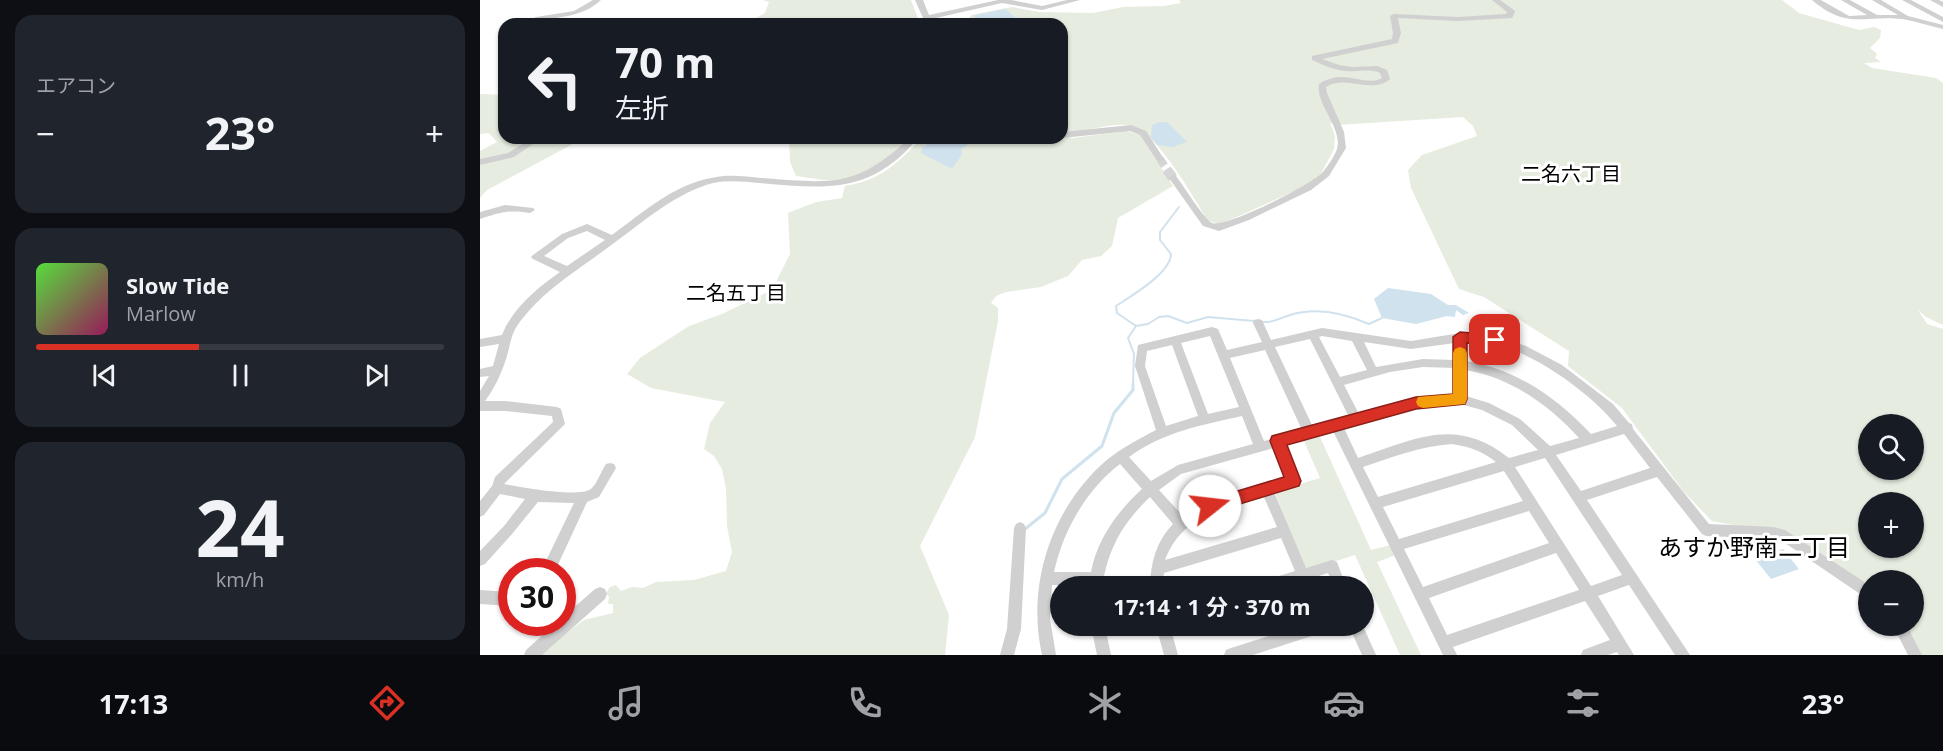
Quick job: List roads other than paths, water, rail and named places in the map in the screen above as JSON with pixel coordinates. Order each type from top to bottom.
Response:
[{"type":"street","points":[[536,18],[577,13],[588,9],[597,0]]},
{"type":"street","points":[[919,0],[927,18],[1005,1],[1041,8],[1076,0]]},
{"type":"street","points":[[1173,178],[1206,224],[1219,228],[1246,218],[1317,183],[1336,161],[1342,143],[1322,86],[1337,78],[1379,83],[1386,78],[1384,72],[1377,68],[1364,71],[1340,68],[1316,58],[1395,41],[1397,33],[1394,16],[1458,20],[1509,16],[1511,12],[1496,0]]},
{"type":"street","points":[[1816,0],[1842,16],[1908,18],[1943,27]]},
{"type":"street","points":[[1845,0],[1875,18]]},
{"type":"street","points":[[1876,0],[1908,18]]},
{"type":"street","points":[[1906,0],[1943,20]]},
{"type":"street","points":[[1934,0],[1943,5]]},
{"type":"street","points":[[949,13],[952,18]]},
{"type":"street","points":[[1068,134],[1131,128],[1143,133],[1160,159]]},
{"type":"street","points":[[480,162],[511,155],[528,144]]},
{"type":"street","points":[[480,400],[496,370],[511,327],[528,305],[568,271],[674,194],[704,182],[725,178],[799,185],[831,185],[856,179],[879,169],[907,144]]},
{"type":"street","points":[[480,216],[510,206],[530,210]]},
{"type":"street","points":[[568,271],[536,257],[565,236],[587,228],[612,239]]},
{"type":"street","points":[[1258,323],[1309,432]]},
{"type":"street","points":[[1162,432],[1140,366],[1142,348],[1212,331],[1224,355],[1260,446]]},
{"type":"street","points":[[1224,355],[1312,333],[1330,332],[1411,345],[1442,342],[1460,337],[1495,340],[1522,349],[1591,391],[1628,428],[1706,530],[1773,532],[1785,536],[1858,586]]},
{"type":"street","points":[[1312,333],[1356,419]]},
{"type":"street","points":[[1356,337],[1374,373]]},
{"type":"street","points":[[1460,337],[1460,399]]},
{"type":"street","points":[[480,343],[506,339]]},
{"type":"street","points":[[1175,340],[1205,421]]},
{"type":"street","points":[[1337,382],[1422,363],[1460,365],[1497,374],[1534,392],[1563,412],[1588,439]]},
{"type":"street","points":[[480,373],[496,370]]},
{"type":"street","points":[[1098,576],[1110,538],[1125,515],[1162,478],[1178,470],[1416,403],[1460,399],[1485,406],[1509,417],[1534,436],[1579,497],[1683,655]]},
{"type":"street","points":[[480,406],[505,405],[557,412],[559,424],[499,481],[497,488],[481,509]]},
{"type":"street","points":[[1049,655],[1043,614],[1054,544],[1074,505],[1090,484],[1121,457],[1162,432],[1245,410]]},
{"type":"street","points":[[1336,425],[1447,649],[1588,592],[1632,578]]},
{"type":"street","points":[[1375,504],[1628,428]]},
{"type":"street","points":[[1356,464],[1440,438],[1453,437],[1481,444],[1506,464],[1623,649],[1588,655]]},
{"type":"street","points":[[1157,576],[1162,550],[1180,522],[1210,506],[1294,480],[1277,441]]},
{"type":"street","points":[[1121,457],[1180,522]]},
{"type":"street","points":[[497,488],[535,496],[583,498],[595,493],[609,468]]},
{"type":"street","points":[[1579,497],[1660,470]]},
{"type":"street","points":[[1267,489],[1303,575]]},
{"type":"street","points":[[480,560],[535,496]]},
{"type":"street","points":[[554,558],[583,498]]},
{"type":"street","points":[[1396,546],[1532,504]]},
{"type":"street","points":[[1007,655],[1014,629],[1020,528]]},
{"type":"street","points":[[1157,569],[1285,531]]},
{"type":"street","points":[[1420,594],[1559,546]]},
{"type":"street","points":[[1300,576],[1332,567],[1336,576]]},
{"type":"street","points":[[531,655],[600,594]]},
{"type":"street","points":[[480,597],[498,598]]},
{"type":"street","points":[[1100,636],[1104,655]]},
{"type":"street","points":[[1166,636],[1172,655]]},
{"type":"street","points":[[1231,655],[1290,636]]},
{"type":"street","points":[[1360,636],[1369,655]]},
{"type":"street","points":[[1905,636],[1914,655]]},
{"type":"water","points":[[1005,9],[1016,18],[974,18],[975,15]]},
{"type":"water","points":[[1167,122],[1187,142],[1172,147],[1157,145],[1151,137],[1152,125]]},
{"type":"water","points":[[927,144],[969,144],[961,149],[962,154],[952,169],[921,153],[922,148]]},
{"type":"water","points":[[1388,288],[1431,294],[1448,305],[1456,305],[1469,313],[1463,315],[1456,310],[1455,317],[1447,316],[1416,324],[1382,318],[1374,299]]},
{"type":"water","points":[[1783,549],[1799,569],[1771,579],[1755,559]]},
{"type":"waterway","points":[[1136,326],[1117,313],[1116,306],[1165,269],[1171,254],[1160,240],[1160,232],[1179,207]]},
{"type":"waterway","points":[[1263,322],[1310,311],[1340,314],[1369,324],[1382,318]]},
{"type":"waterway","points":[[1136,326],[1168,316],[1187,323],[1208,317],[1254,321]]},
{"type":"waterway","points":[[1133,386],[1134,354],[1128,338],[1136,326]]},
{"type":"waterway","points":[[1025,529],[1045,513],[1062,479],[1102,446],[1114,413],[1133,390],[1133,386]]},
{"type":"tunnel","points":[[1160,159],[1168,171]]},
{"type":"tunnel","points":[[1167,170],[1173,178]]},
{"type":"district","name":"二名六丁目","points":[[1571,173]]},
{"type":"district","name":"二名五丁目","points":[[736,292]]},
{"type":"district","name":"あすか野南二丁目","points":[[1754,546]]}]
